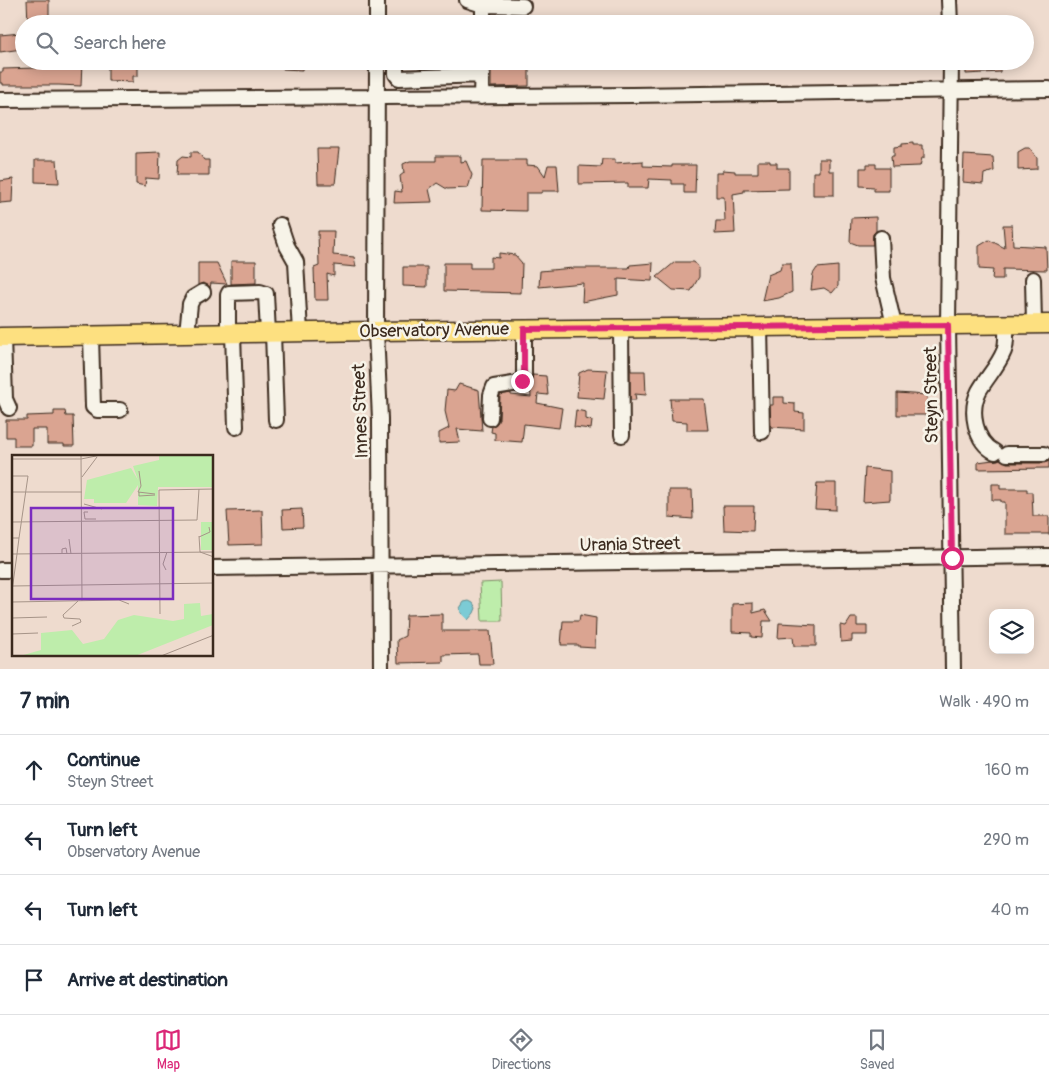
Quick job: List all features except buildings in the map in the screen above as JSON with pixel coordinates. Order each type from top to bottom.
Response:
[{"type":"main road","name":"Observatory Avenue","points":[[1,337],[757,326],[1041,324]]},
{"type":"street","points":[[377,0],[377,15]]},
{"type":"street","points":[[467,0],[483,5],[523,6]]},
{"type":"street","points":[[949,0],[950,15]]},
{"type":"street","points":[[483,5],[483,15]]},
{"type":"street","name":"Innes Street","points":[[377,70],[376,331],[380,419],[382,669]]},
{"type":"street","points":[[396,70],[396,74],[400,78],[466,70]]},
{"type":"street","points":[[481,97],[482,70]]},
{"type":"street","name":"Steyn Street","points":[[951,70],[948,325],[953,669]]},
{"type":"street","points":[[0,100],[481,97],[1049,89]]},
{"type":"street","points":[[280,225],[287,246],[296,262],[300,332]]},
{"type":"street","points":[[881,238],[883,278],[894,325]]},
{"type":"street","points":[[1033,279],[1041,324]]},
{"type":"street","points":[[187,334],[190,304],[193,298],[204,292]]},
{"type":"street","points":[[236,427],[229,294],[260,292],[266,294],[276,420]]},
{"type":"street","points":[[1006,325],[1007,340],[1004,350],[998,364],[979,391],[975,408],[978,434],[987,448],[1001,453],[1044,454]]},
{"type":"street","points":[[757,326],[758,432]]},
{"type":"street","points":[[621,328],[622,435]]},
{"type":"street","points":[[490,418],[491,395],[494,387],[519,383],[524,378],[524,329]]},
{"type":"street","points":[[91,336],[93,407],[97,410],[120,410]]},
{"type":"street","points":[[1,337],[5,400],[9,408]]},
{"type":"street","name":"Urania Street","points":[[214,568],[1049,556]]},
{"type":"green space","points":[[501,582],[502,621],[482,621],[480,583]]},
{"type":"water","points":[[469,601],[476,608],[468,620],[461,613],[460,608],[464,602]]},
{"type":"route","points":[[522,381],[524,378],[524,329],[948,325],[952,558]]}]
